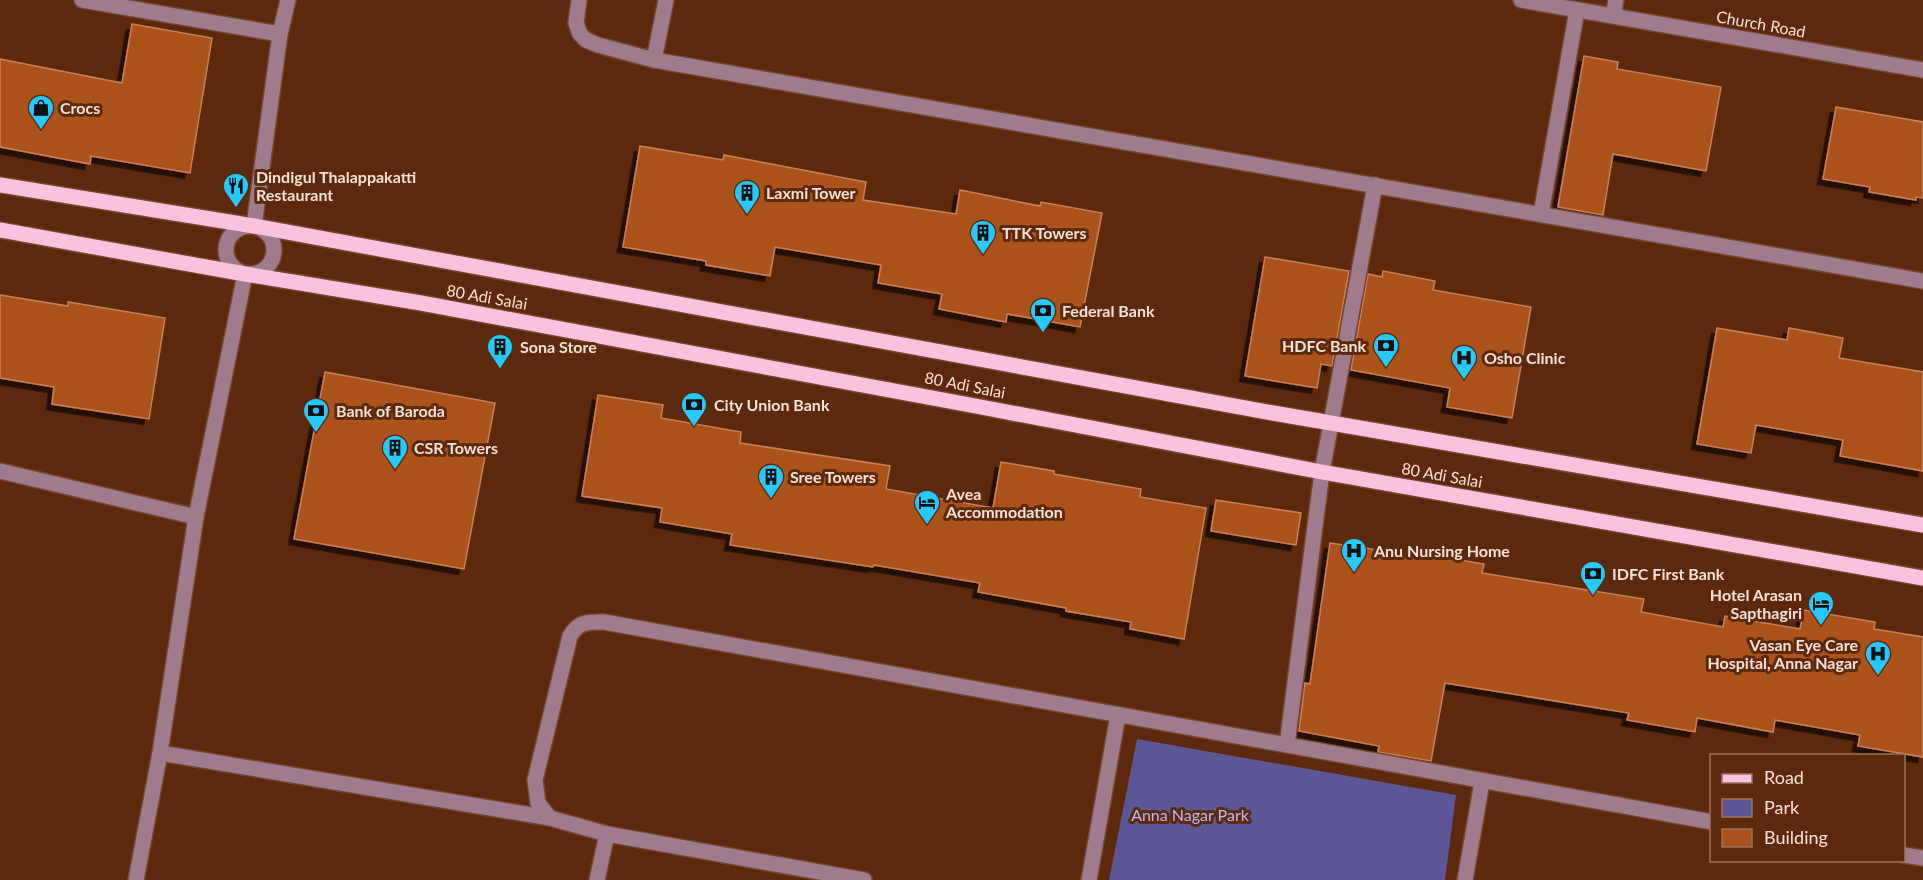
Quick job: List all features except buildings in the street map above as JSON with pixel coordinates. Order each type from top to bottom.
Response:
[{"type":"main road","name":"80 Adi Salai","points":[[0,185],[254,226],[1331,423],[1923,525]]},
{"type":"main road","name":"80 Adi Salai","points":[[0,230],[444,308],[1322,472],[1923,578]]},
{"type":"street","points":[[82,0],[280,34]]},
{"type":"street","points":[[254,226],[280,34],[288,0]]},
{"type":"street","points":[[579,0],[576,22],[580,34],[586,40],[654,60],[1923,281]]},
{"type":"street","points":[[654,60],[666,0]]},
{"type":"street","name":"Church Road","points":[[1521,0],[1923,70]]},
{"type":"street","points":[[1613,16],[1616,0]]},
{"type":"street","points":[[1541,214],[1577,10]]},
{"type":"street","points":[[1287,746],[1322,472],[1375,185]]},
{"type":"street","points":[[245,226],[254,226],[266,233],[272,241],[271,261],[258,273],[245,274],[236,271],[228,262],[227,250],[230,237],[237,230],[245,226]]},
{"type":"street","points":[[136,880],[160,753],[196,517],[245,274]]},
{"type":"street","points":[[0,471],[196,517]]},
{"type":"street","points":[[549,818],[538,803],[535,780],[570,636],[576,627],[589,622],[604,622],[1710,822]]},
{"type":"street","points":[[1089,880],[1118,715]]},
{"type":"street","points":[[160,753],[549,818],[607,834],[864,880]]},
{"type":"street","points":[[1465,880],[1482,782]]},
{"type":"street","points":[[597,880],[607,834]]},
{"type":"street","points":[[1905,855],[1923,858]]},
{"type":"green space","name":"Anna Nagar Park","points":[[1137,739],[1456,795],[1445,880],[1109,880]]},
{"type":"place","name":"Crocs","points":[[41,131]]},
{"type":"place","name":"Dindigul Thalappakatti Restaurant","points":[[236,209]]},
{"type":"place","name":"Laxmi Tower","points":[[747,216]]},
{"type":"place","name":"TTK Towers","points":[[983,256]]},
{"type":"place","name":"Federal Bank","points":[[1043,334]]},
{"type":"place","name":"HDFC Bank","points":[[1386,369]]},
{"type":"place","name":"Sona Store","points":[[500,370]]},
{"type":"place","name":"Osho Clinic","points":[[1464,381]]},
{"type":"place","name":"City Union Bank","points":[[694,428]]},
{"type":"place","name":"Bank of Baroda","points":[[316,434]]},
{"type":"place","name":"CSR Towers","points":[[395,471]]},
{"type":"place","name":"Sree Towers","points":[[771,500]]},
{"type":"place","name":"Avea Accommodation","points":[[927,526]]},
{"type":"place","name":"Anu Nursing Home","points":[[1354,574]]},
{"type":"place","name":"IDFC First Bank","points":[[1593,597]]},
{"type":"place","name":"Hotel Arasan Sapthagiri","points":[[1821,627]]},
{"type":"place","name":"Vasan Eye Care Hospital, Anna Nagar","points":[[1878,677]]}]
